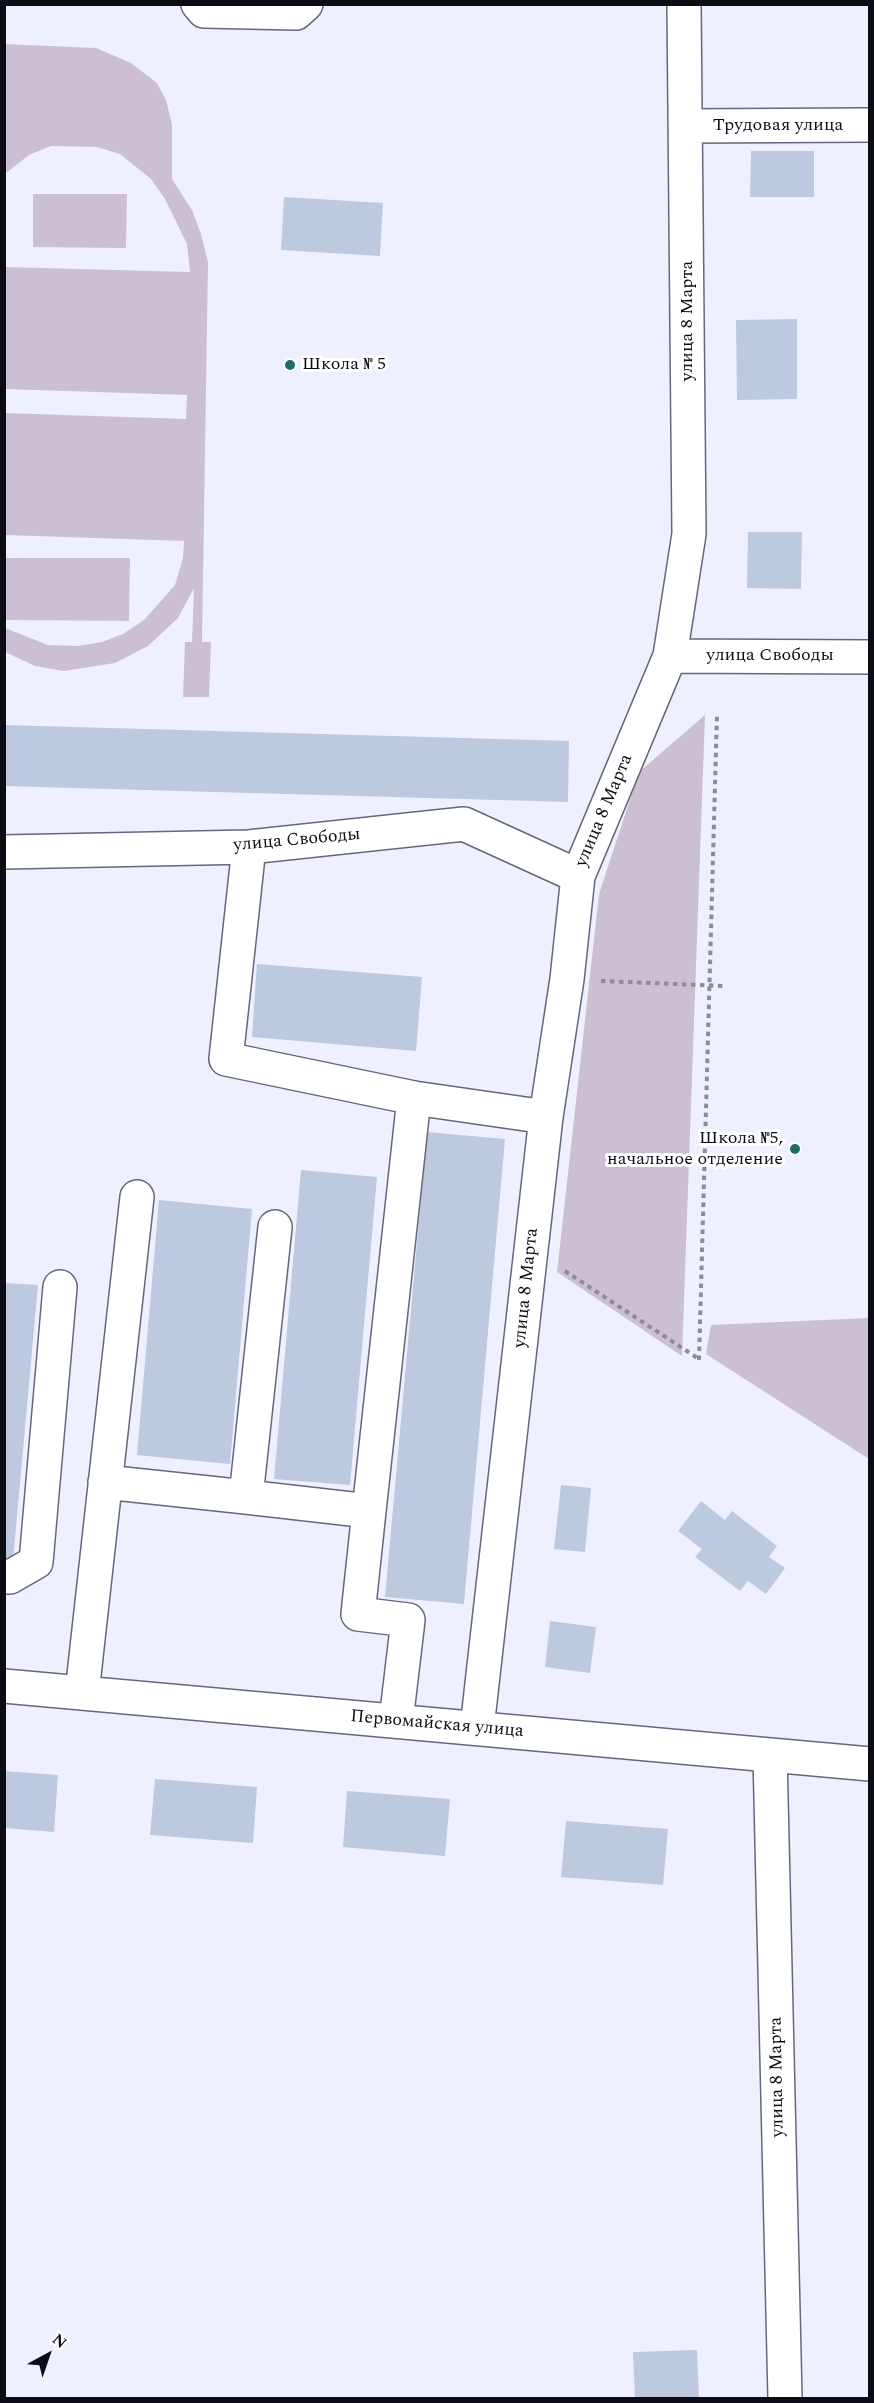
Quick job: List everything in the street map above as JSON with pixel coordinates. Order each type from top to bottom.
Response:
[{"type":"street","points":[[198,4],[204,11],[296,13],[306,4]]},
{"type":"street","name":"улица 8 Марта","points":[[477,1728],[546,1117],[567,980],[578,876],[670,656],[689,534],[684,4]]},
{"type":"street","name":"Трудовая улица","points":[[686,126],[870,126]]},
{"type":"street","name":"улица Свободы","points":[[670,656],[870,657]]},
{"type":"street","name":"улица Свободы","points":[[4,852],[249,847],[464,824],[578,876]]},
{"type":"street","points":[[249,847],[226,1059],[414,1098],[546,1117]]},
{"type":"street","points":[[396,1721],[408,1620],[358,1614],[414,1098]]},
{"type":"street","points":[[82,1693],[137,1197]]},
{"type":"street","points":[[246,1497],[275,1227]]},
{"type":"street","points":[[4,1577],[10,1577],[36,1562],[60,1287]]},
{"type":"street","points":[[105,1482],[369,1511]]},
{"type":"street","name":"Первомайская улица","points":[[4,1686],[870,1764]]},
{"type":"street","name":"улица 8 Марта","points":[[770,1755],[785,2398]]},
{"type":"path","points":[[531,1249],[699,1360],[717,714]]},
{"type":"path","points":[[567,980],[725,986]]},
{"type":"shaded area","points":[[4,44],[96,48],[131,63],[157,83],[166,100],[172,125],[172,179],[192,210],[208,262],[202,642],[211,642],[209,697],[183,697],[185,642],[192,642],[194,588],[178,618],[148,646],[115,663],[64,671],[35,666],[5,652],[5,628],[48,645],[78,646],[102,642],[123,634],[144,620],[175,585],[183,558],[184,541],[5,535],[5,413],[186,419],[187,395],[5,389],[5,267],[190,272],[187,244],[165,199],[151,179],[120,154],[97,147],[51,146],[29,155],[5,174]]},
{"type":"shaded area","points":[[33,194],[127,194],[126,248],[33,247]]},
{"type":"shaded area","points":[[5,558],[130,558],[129,621],[5,620]]},
{"type":"shaded area","points":[[705,715],[682,1356],[557,1272],[599,894],[639,772]]},
{"type":"shaded area","points":[[869,1318],[869,1459],[706,1354],[711,1325]]},
{"type":"building","points":[[751,151],[814,151],[814,197],[750,197]]},
{"type":"building","points":[[284,197],[383,203],[380,256],[281,250]]},
{"type":"building","points":[[797,319],[797,399],[737,400],[736,320]]},
{"type":"building","points":[[748,532],[802,532],[801,589],[747,588]]},
{"type":"building","points":[[4,725],[569,741],[568,802],[4,786]]},
{"type":"building","points":[[257,964],[422,977],[416,1051],[252,1037]]},
{"type":"building","points":[[427,1132],[505,1139],[464,1604],[385,1597]]},
{"type":"building","points":[[301,1170],[377,1177],[350,1485],[274,1479]]},
{"type":"building","points":[[159,1200],[252,1209],[230,1464],[137,1455]]},
{"type":"building","points":[[4,1283],[38,1285],[13,1560],[4,1559]]},
{"type":"building","points":[[561,1485],[591,1488],[585,1552],[554,1549]]},
{"type":"building","points":[[701,1501],[725,1520],[732,1511],[777,1546],[769,1557],[785,1568],[766,1594],[748,1581],[740,1591],[695,1557],[702,1549],[678,1531]]},
{"type":"building","points":[[550,1621],[596,1627],[590,1673],[545,1667]]},
{"type":"building","points":[[4,1771],[58,1775],[54,1832],[4,1828]]},
{"type":"building","points":[[155,1779],[257,1787],[253,1843],[150,1835]]},
{"type":"building","points":[[347,1791],[450,1799],[445,1856],[343,1847]]},
{"type":"building","points":[[566,1821],[668,1829],[663,1885],[561,1877]]},
{"type":"building","points":[[697,2350],[699,2398],[635,2398],[633,2352]]},
{"type":"place","name":"Школа № 5","points":[[290,365]]},
{"type":"place","name":"Школа №5, начальное отделение","points":[[795,1149]]}]
